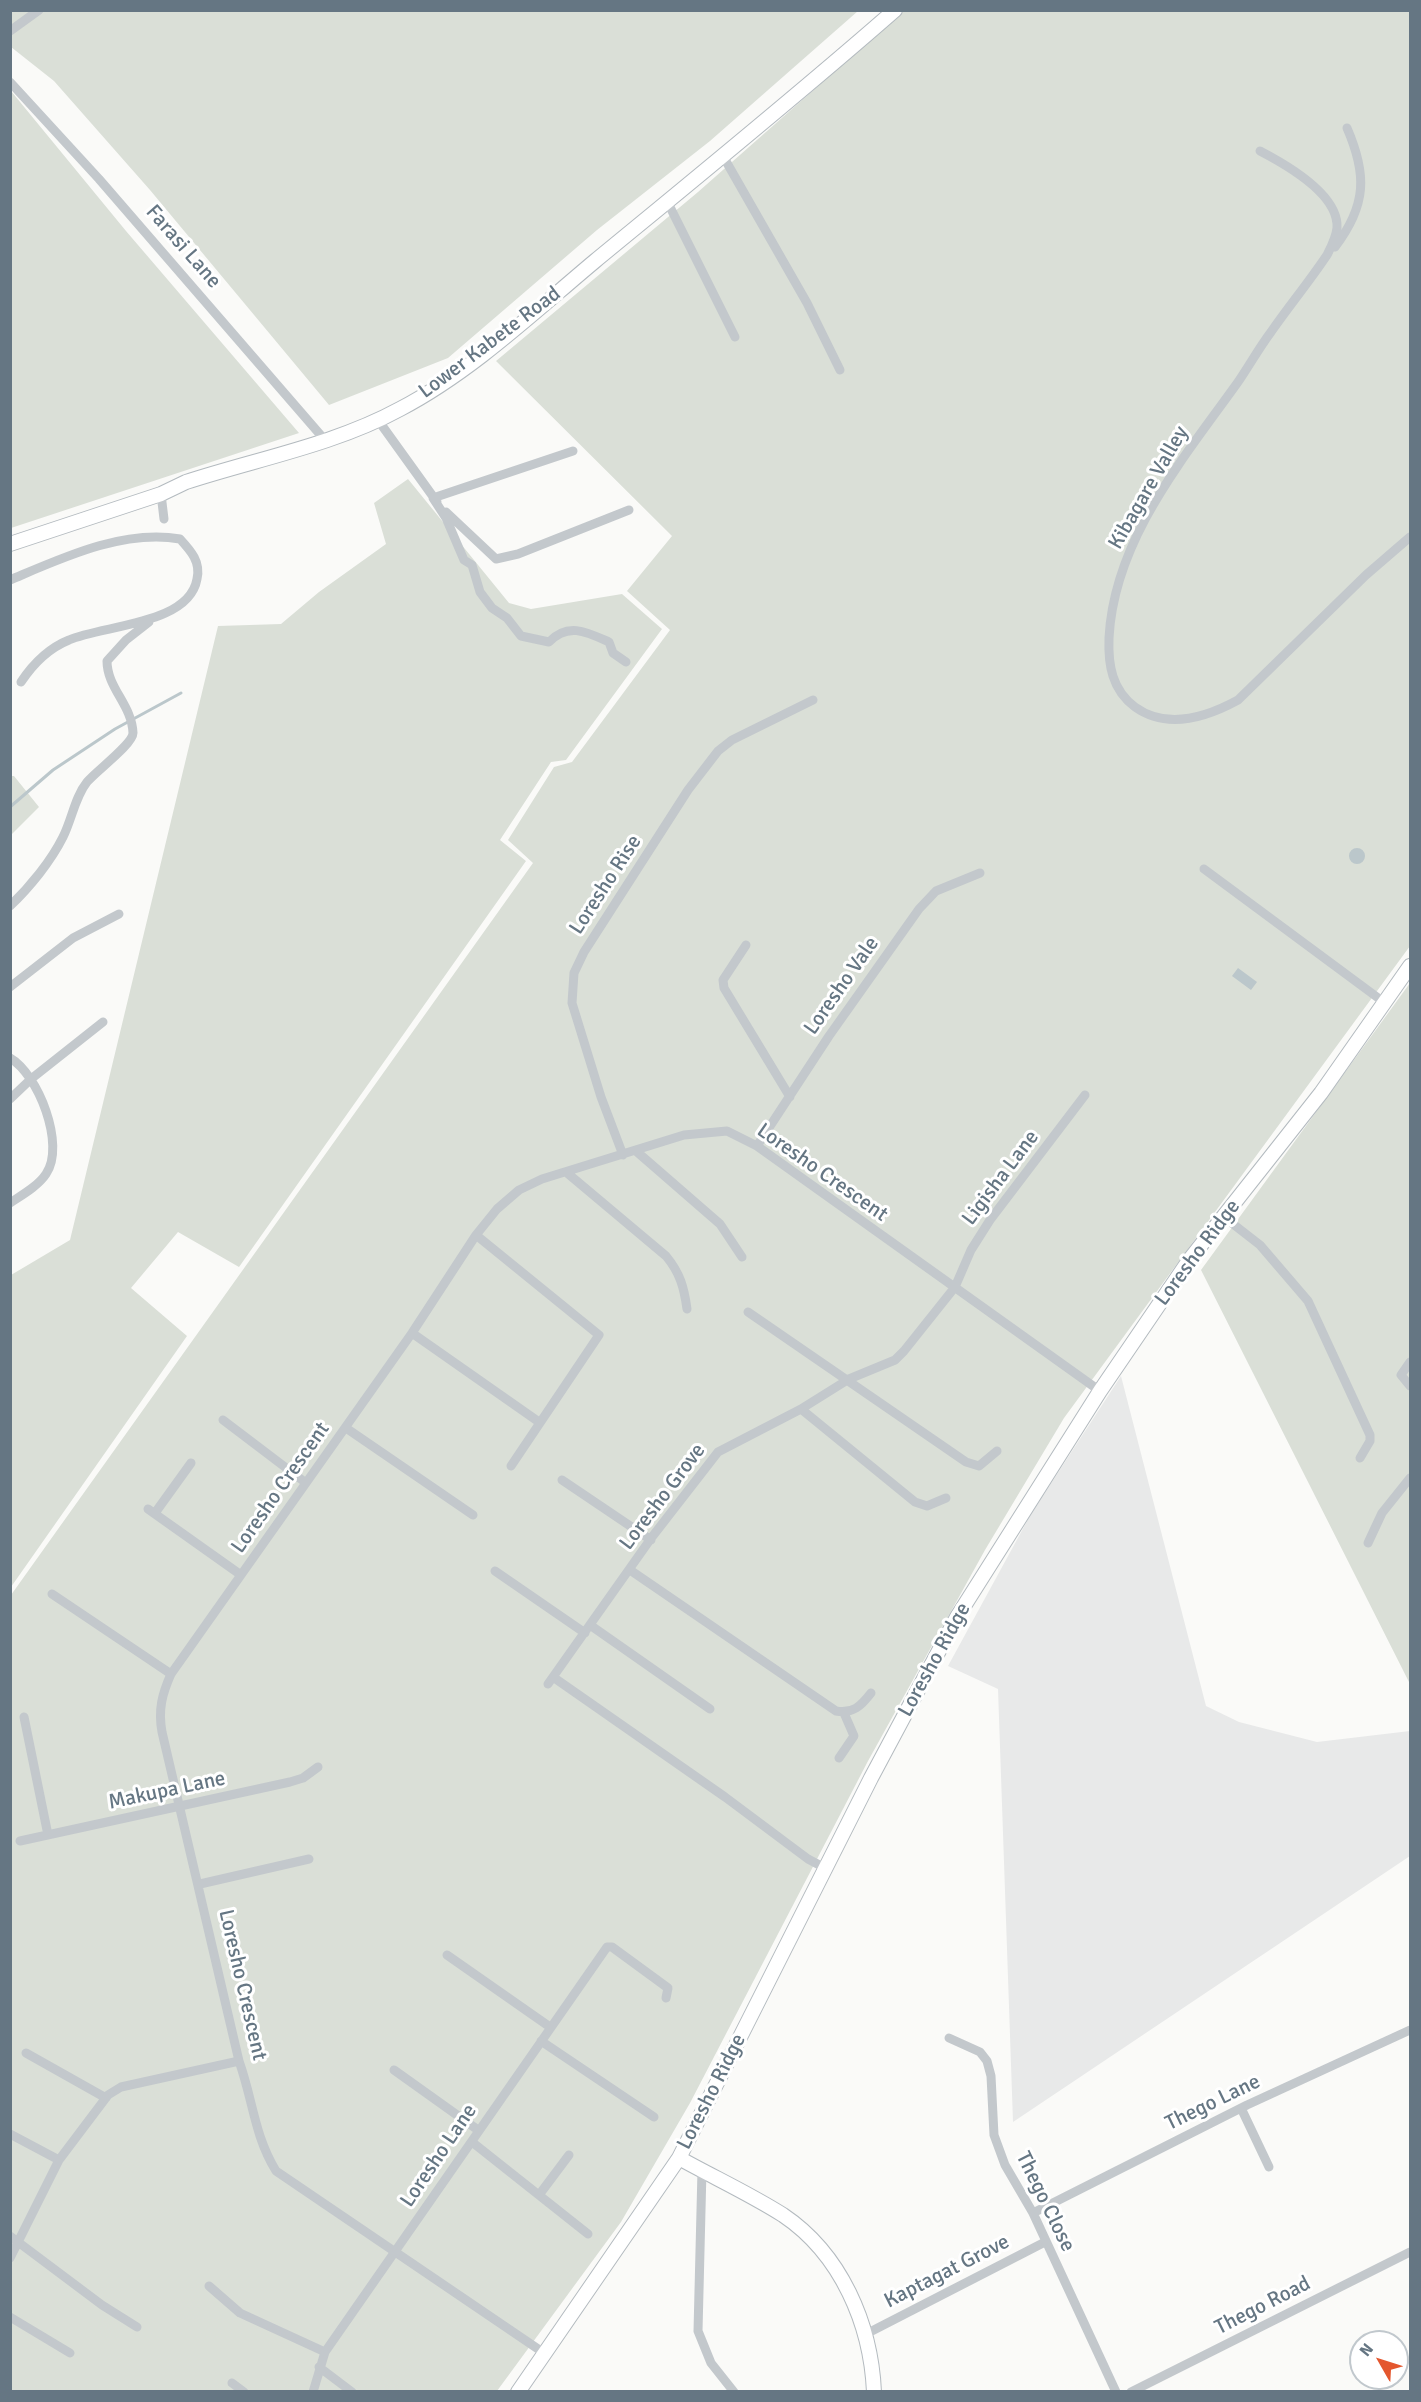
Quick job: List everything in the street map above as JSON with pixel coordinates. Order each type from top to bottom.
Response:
[{"type":"main road","name":"Lower Kabete Road","points":[[10,544],[161,494],[194,479],[378,420],[428,393],[495,343],[668,203],[895,10]]},
{"type":"main road","name":"Loresho Ridge","points":[[518,2391],[679,2158],[825,1868],[957,1617],[1100,1391],[1190,1259],[1321,1093],[1410,966]]},
{"type":"main road","points":[[679,2158],[783,2215],[820,2247],[837,2272],[866,2334],[874,2391]]},
{"type":"street","points":[[10,31],[39,10]]},
{"type":"street","name":"Farasi Lane","points":[[10,82],[99,179],[324,439]]},
{"type":"street","points":[[1327,255],[1353,217],[1361,185],[1362,169],[1359,156],[1347,128]]},
{"type":"street","name":"Kibagare Valley","points":[[1260,151],[1309,182],[1329,204],[1337,228],[1327,255],[1182,460],[1131,546],[1112,604],[1109,663],[1113,681],[1129,702],[1142,712],[1176,719],[1197,718],[1214,713],[1238,700],[1366,575],[1410,537]]},
{"type":"street","points":[[723,156],[807,303],[840,370]]},
{"type":"street","points":[[668,203],[735,337]]},
{"type":"street","points":[[378,420],[446,518],[464,560],[472,565],[480,592],[492,608],[507,618],[521,636],[549,642],[556,634],[574,629],[585,631],[609,642],[614,653],[626,662]]},
{"type":"street","points":[[433,498],[573,451]]},
{"type":"street","points":[[161,494],[164,528]]},
{"type":"street","points":[[433,498],[496,559],[518,554],[629,510]]},
{"type":"street","points":[[10,580],[48,564],[164,528]]},
{"type":"street","points":[[10,906],[50,859],[63,838],[86,783],[129,743],[133,735],[128,712],[111,683],[107,661],[126,640],[153,619],[191,596],[198,574],[197,561],[180,539],[164,528]]},
{"type":"street","points":[[21,682],[32,666],[67,641],[83,634],[153,619]]},
{"type":"street","name":"Loresho Rise","points":[[623,1155],[601,1097],[572,1003],[574,973],[584,952],[688,790],[718,751],[732,740],[813,700]]},
{"type":"street","points":[[1204,869],[1384,1003]]},
{"type":"street","name":"Loresho Vale","points":[[757,1146],[829,1036],[929,897],[980,873]]},
{"type":"street","points":[[10,987],[73,938],[119,914]]},
{"type":"street","points":[[746,945],[723,980],[724,988],[790,1097]]},
{"type":"street","points":[[10,1099],[31,1079],[103,1022]]},
{"type":"street","points":[[10,1058],[21,1065],[31,1079],[55,1141],[52,1163],[46,1175],[10,1203]]},
{"type":"street","name":"Ligisha Lane","points":[[954,1287],[971,1250],[990,1220],[1085,1095]]},
{"type":"street","name":"Loresho Crescent","points":[[544,2353],[276,2171],[253,2120],[249,2092],[160,1718],[164,1691],[171,1674],[346,1428],[476,1235],[497,1209],[519,1190],[542,1179],[684,1136],[727,1131],[757,1146],[1100,1391]]},
{"type":"street","points":[[636,1151],[720,1224],[742,1257]]},
{"type":"street","points":[[566,1172],[666,1256],[679,1271],[685,1288],[687,1309]]},
{"type":"street","points":[[1224,1217],[1260,1245],[1308,1301],[1370,1435],[1368,1448],[1360,1458]]},
{"type":"street","points":[[476,1235],[599,1335],[511,1467]]},
{"type":"street","name":"Loresho Grove","points":[[825,1868],[808,1859],[725,1797],[550,1681],[651,1540],[718,1452],[801,1409],[849,1379],[895,1360],[954,1287]]},
{"type":"street","points":[[748,1312],[849,1379],[966,1462],[979,1466],[997,1451]]},
{"type":"street","points":[[412,1333],[539,1422]]},
{"type":"street","points":[[1410,1362],[1401,1375],[1410,1386]]},
{"type":"street","points":[[801,1409],[915,1502],[927,1506],[946,1498]]},
{"type":"street","points":[[223,1420],[306,1483]]},
{"type":"street","points":[[346,1428],[473,1515]]},
{"type":"street","points":[[191,1463],[152,1511],[241,1575]]},
{"type":"street","points":[[1368,1543],[1382,1513],[1410,1478]]},
{"type":"street","points":[[562,1480],[651,1540]]},
{"type":"street","points":[[630,1570],[836,1711],[844,1713],[857,1709],[871,1693]]},
{"type":"street","points":[[495,1571],[710,1709]]},
{"type":"street","points":[[52,1594],[171,1674]]},
{"type":"street","points":[[839,1758],[854,1736],[844,1713]]},
{"type":"street","points":[[24,1717],[48,1835]]},
{"type":"street","name":"Makupa Lane","points":[[20,1841],[290,1782],[303,1778],[318,1767]]},
{"type":"street","points":[[200,1884],[309,1859]]},
{"type":"street","name":"Loresho Lane","points":[[313,2391],[319,2367],[326,2352],[607,1947],[612,1947],[668,1988],[666,1998]]},
{"type":"street","points":[[447,1955],[550,2027]]},
{"type":"street","name":"Thego Lane","points":[[1033,2213],[1241,2108],[1410,2030]]},
{"type":"street","name":"Thego Close","points":[[949,2038],[980,2052],[987,2061],[993,2095],[994,2135],[1005,2165],[1033,2213],[1116,2391]]},
{"type":"street","points":[[541,2041],[654,2117]]},
{"type":"street","points":[[26,2053],[106,2098]]},
{"type":"street","points":[[10,2258],[20,2244],[59,2160],[106,2098],[121,2087],[240,2061]]},
{"type":"street","points":[[393,2070],[478,2130]]},
{"type":"street","points":[[1241,2108],[1269,2167]]},
{"type":"street","points":[[10,2134],[59,2160]]},
{"type":"street","points":[[472,2142],[588,2234]]},
{"type":"street","points":[[539,2195],[569,2155]]},
{"type":"street","points":[[702,2170],[698,2331],[711,2364],[734,2391]]},
{"type":"street","points":[[10,2236],[102,2305],[136,2327]]},
{"type":"street","name":"Kaptagat Grove","points":[[866,2334],[1045,2242]]},
{"type":"street","name":"Thego Road","points":[[1131,2391],[1410,2252]]},
{"type":"street","points":[[209,2286],[240,2313],[326,2352]]},
{"type":"street","points":[[10,2317],[70,2353]]},
{"type":"street","points":[[319,2367],[352,2391]]},
{"type":"street","points":[[232,2383],[244,2391]]},
{"type":"shaded area","points":[[10,11],[858,11],[710,141],[597,230],[448,358],[329,405],[150,190],[54,81],[11,47]]},
{"type":"shaded area","points":[[903,11],[1410,11],[1410,946],[1064,1418],[985,1550],[868,1761],[690,2103],[621,2222],[497,2391],[11,2391],[11,1595],[533,863],[508,840],[554,767],[572,762],[670,630],[627,591],[672,536],[496,361],[698,192]]},
{"type":"shaded area","points":[[11,91],[126,231],[299,433],[11,528]]},
{"type":"shaded area","points":[[408,479],[509,603],[531,609],[622,594],[662,629],[566,760],[551,762],[500,840],[526,861],[239,1267],[178,1232],[131,1288],[187,1336],[11,1587],[11,1275],[70,1240],[218,626],[281,624],[319,592],[386,544],[374,503]]},
{"type":"shaded area","points":[[11,776],[14,776],[39,807],[11,835]]},
{"type":"shaded area","points":[[1354,848],[1360,848],[1365,856],[1363,862],[1354,864],[1349,859],[1349,853]]},
{"type":"shaded area","points":[[1238,968],[1257,982],[1251,990],[1232,976]]},
{"type":"shaded area","points":[[1410,983],[1410,1684],[1201,1270]]},
{"type":"shaded area","points":[[1121,1376],[1206,1706],[1239,1722],[1317,1742],[1410,1731],[1410,1856],[1013,2122],[998,1689],[948,1666],[1031,1514]]},
{"type":"waterway","points":[[10,807],[53,770],[115,729],[181,693]]}]
